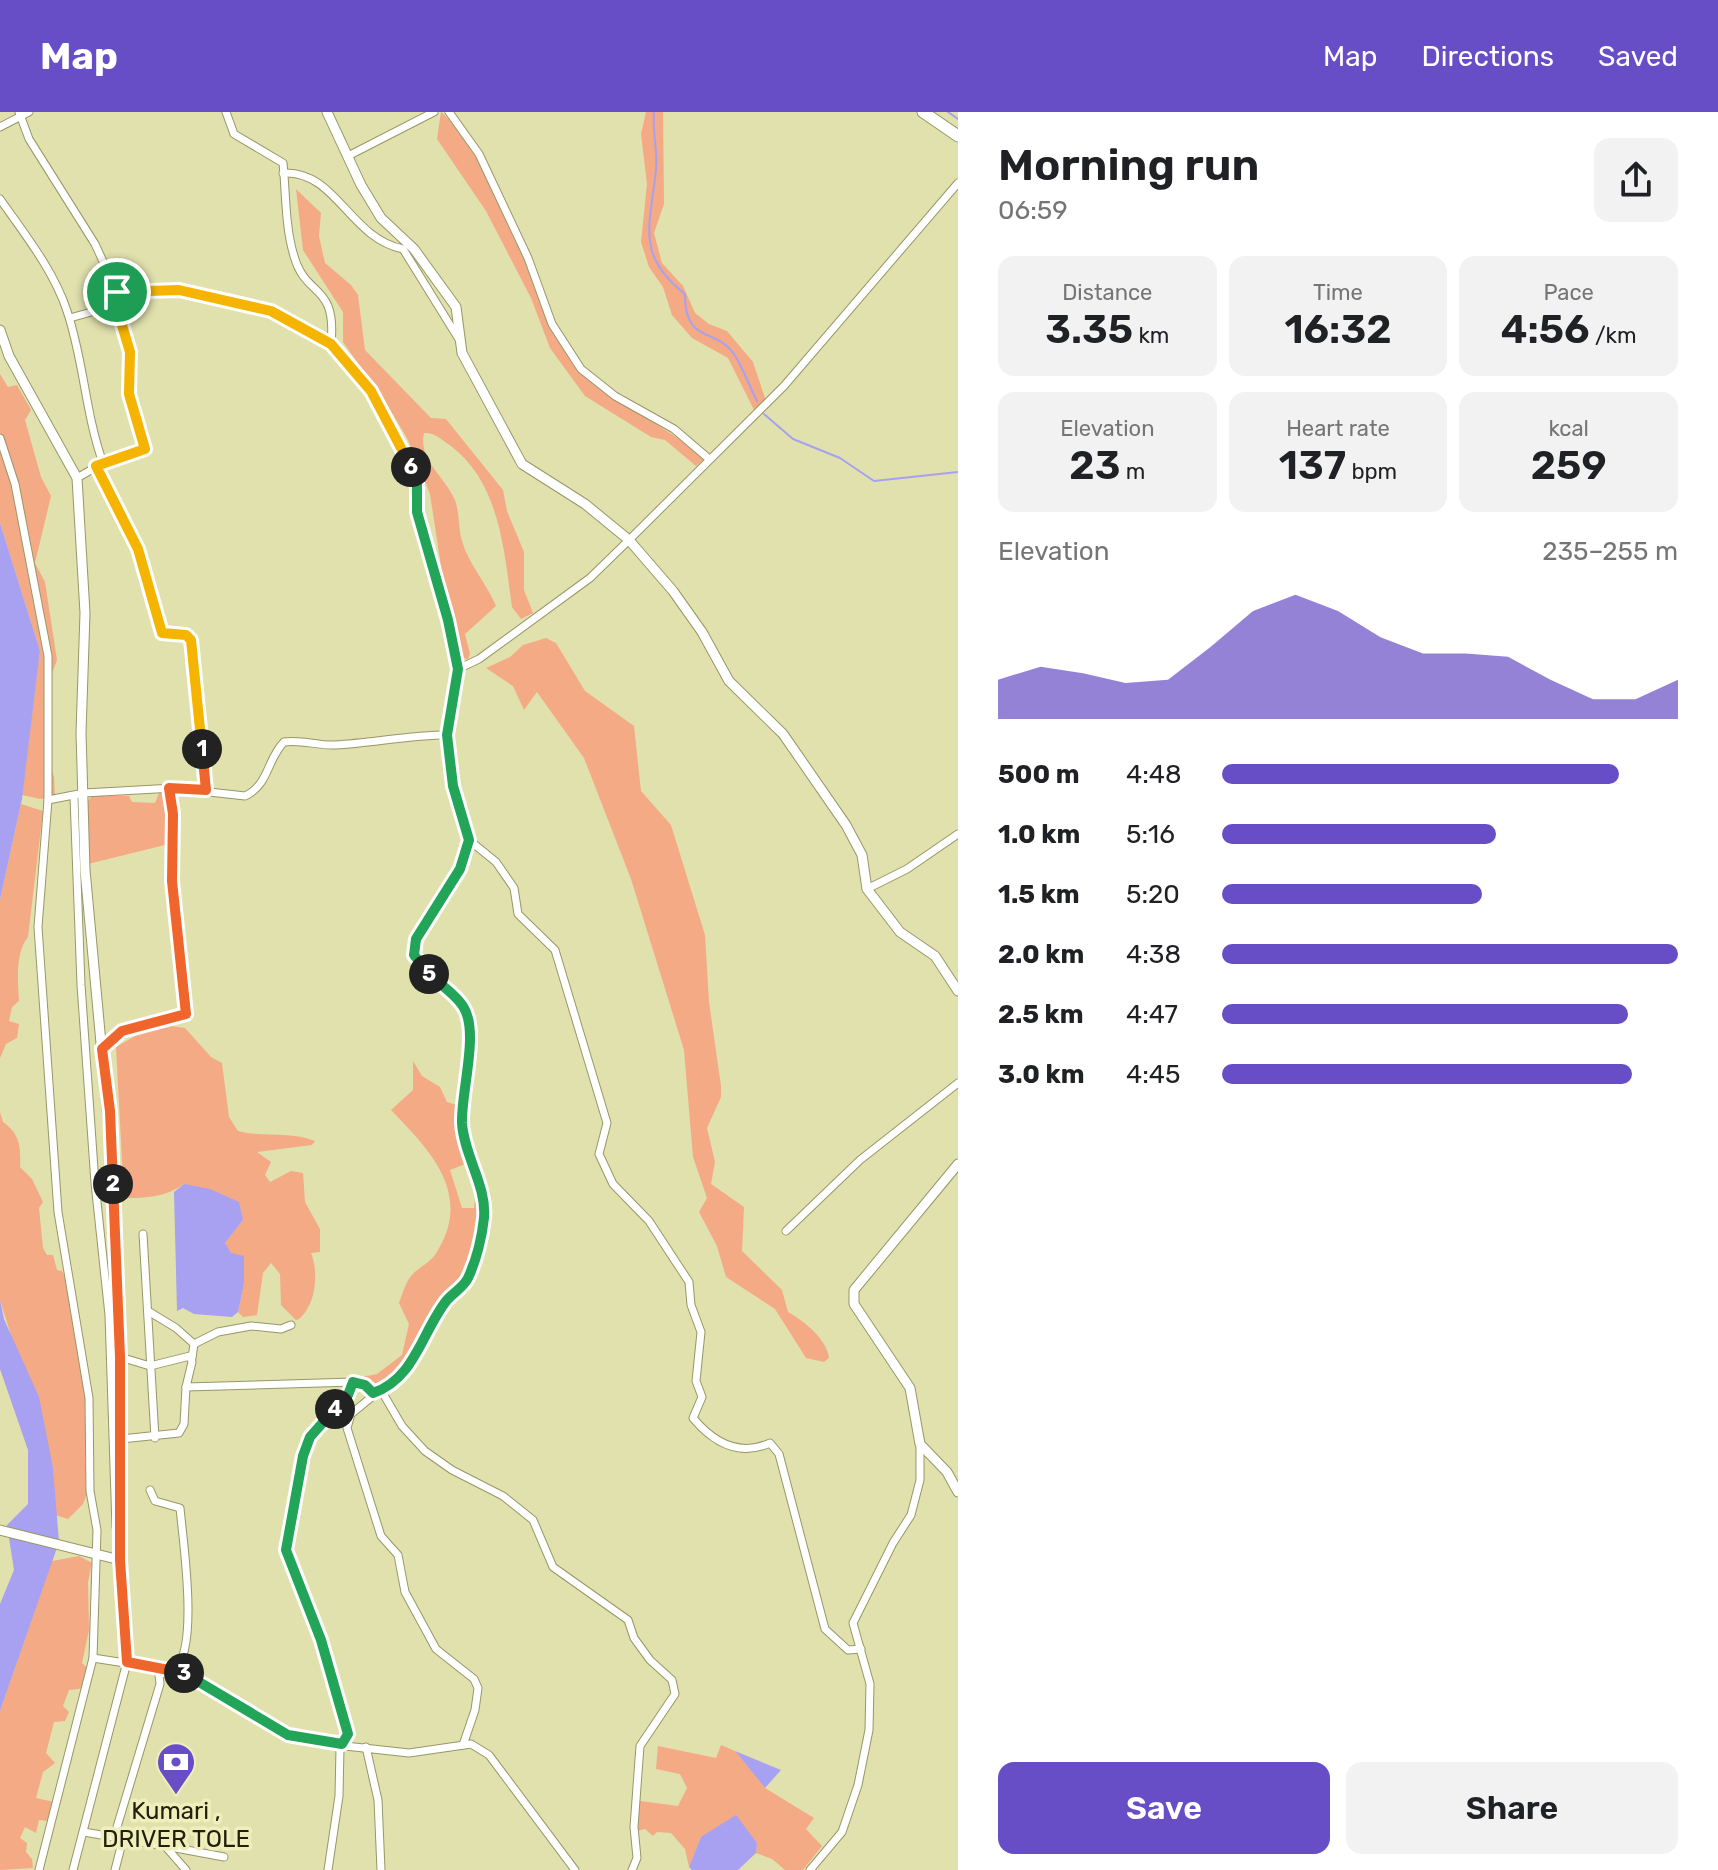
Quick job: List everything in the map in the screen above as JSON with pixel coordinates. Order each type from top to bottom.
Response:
[{"type":"main road","points":[[923,112],[958,136]]},
{"type":"street","points":[[0,127],[19,114],[29,112]]},
{"type":"street","points":[[226,112],[234,134],[280,158],[294,259],[329,304],[333,321],[331,344]]},
{"type":"street","points":[[327,112],[381,218],[414,249],[456,307],[462,353],[522,464],[585,504],[629,540],[673,591],[702,632],[729,681],[783,734],[846,825],[862,855],[867,889],[900,932],[935,956],[958,991]]},
{"type":"street","points":[[348,156],[434,112]]},
{"type":"street","points":[[449,112],[479,154],[528,258],[552,324],[581,369],[615,396],[674,429],[708,458]]},
{"type":"street","points":[[19,114],[37,154],[95,244],[117,292],[116,305],[130,352],[129,394],[146,443],[145,449],[99,464],[77,478]]},
{"type":"street","points":[[283,173],[299,172],[311,177],[362,229],[388,246],[403,249],[460,341]]},
{"type":"street","points":[[458,669],[479,659],[590,578],[784,386],[958,183]]},
{"type":"street","points":[[0,199],[32,245],[70,318],[99,464],[138,549],[162,633],[186,635],[191,640],[206,790]]},
{"type":"street","points":[[117,292],[179,290],[271,311],[331,344],[371,391],[407,454],[417,482],[417,512],[448,620],[458,669],[447,735],[453,786],[469,840],[460,869],[416,939],[414,955],[419,965],[464,1007],[470,1024],[462,1118],[463,1144],[483,1199],[484,1217],[467,1280],[447,1300],[420,1342],[412,1364],[351,1414],[347,1428],[381,1536],[398,1555],[405,1592],[436,1649],[474,1679],[478,1688],[475,1710],[463,1745]]},
{"type":"street","points":[[70,318],[116,305]]},
{"type":"street","points":[[0,330],[9,356],[77,478],[85,613],[79,795],[81,985],[114,1393],[114,1509],[117,1532],[121,1535]]},
{"type":"street","points":[[0,438],[15,484],[48,656],[48,800],[38,927],[58,1212],[89,1398],[93,1658],[39,1870]]},
{"type":"street","points":[[48,800],[169,788],[206,790],[237,797],[251,793],[263,783],[278,748],[289,741],[333,745],[447,735]]},
{"type":"street","points":[[102,1049],[122,1031],[186,1014],[172,881],[173,814],[169,788]]},
{"type":"street","points":[[73,1870],[127,1662],[120,1560],[120,1357],[110,1111],[79,795]]},
{"type":"street","points":[[867,889],[907,869],[958,834]]},
{"type":"street","points":[[469,840],[496,862],[514,888],[518,914],[555,950],[607,1123],[599,1154],[613,1184],[649,1221],[689,1282],[691,1305],[701,1332],[696,1381],[702,1397],[693,1418],[708,1436],[738,1450],[757,1449],[770,1443],[779,1454],[825,1629],[848,1650],[861,1649]]},
{"type":"street","points":[[786,1231],[860,1160],[958,1083]]},
{"type":"street","points":[[810,1870],[842,1832],[858,1785],[869,1730],[870,1684],[853,1623],[911,1515],[920,1480],[920,1444],[910,1388],[854,1304],[854,1290],[958,1164]]},
{"type":"street","points":[[143,1234],[155,1438]]},
{"type":"street","points":[[148,1311],[176,1328],[194,1344]]},
{"type":"street","points":[[194,1344],[218,1332],[251,1326],[281,1329],[291,1325]]},
{"type":"street","points":[[121,1439],[155,1438],[179,1433],[184,1424],[186,1387],[194,1344]]},
{"type":"street","points":[[120,1357],[150,1366],[192,1358]]},
{"type":"street","points":[[328,1870],[339,1796],[342,1744],[348,1734],[321,1640],[286,1550],[303,1456],[310,1437],[348,1395],[353,1382]]},
{"type":"street","points":[[186,1387],[353,1382],[365,1385],[377,1392],[425,1451],[452,1470],[503,1496],[533,1520],[553,1567],[628,1620],[634,1638],[650,1660],[672,1680],[675,1694],[640,1746],[634,1827],[637,1858],[632,1870]]},
{"type":"street","points":[[920,1444],[947,1472],[958,1492]]},
{"type":"street","points":[[150,1490],[155,1501],[180,1508],[182,1551],[187,1562],[186,1627],[181,1665],[175,1670]]},
{"type":"street","points":[[0,1530],[120,1560]]},
{"type":"street","points":[[93,1658],[175,1670],[288,1735],[409,1753],[471,1744],[489,1755],[575,1870]]},
{"type":"street","points":[[117,1838],[160,1684],[158,1666]]},
{"type":"street","points":[[366,1747],[378,1800],[381,1870]]},
{"type":"street","points":[[84,1832],[224,1857]]},
{"type":"street","points":[[115,1870],[122,1843],[117,1838]]},
{"type":"street","points":[[165,1846],[186,1870]]},
{"type":"shaded area","points":[[441,112],[468,145],[496,194],[539,288],[554,335],[584,372],[603,388],[705,458],[696,466],[665,440],[651,437],[585,396],[550,348],[531,298],[486,211],[437,139]]},
{"type":"shaded area","points":[[646,112],[663,112],[664,204],[654,233],[662,263],[683,286],[695,313],[709,324],[727,331],[753,362],[766,401],[754,410],[728,358],[692,338],[672,315],[663,287],[649,267],[641,242],[647,184],[641,134]]},
{"type":"shaded area","points":[[296,189],[321,213],[319,236],[325,263],[358,295],[365,350],[431,418],[446,419],[503,490],[507,511],[524,552],[524,590],[533,613],[521,619],[512,607],[502,541],[490,498],[467,461],[435,435],[424,433],[428,459],[456,503],[465,549],[496,606],[465,634],[470,654],[468,659],[462,658],[443,579],[430,494],[408,440],[343,342],[343,312],[303,250]]},
{"type":"shaded area","points":[[0,374],[8,387],[17,385],[31,410],[25,420],[41,477],[51,496],[35,563],[45,582],[57,660],[48,684],[44,743],[54,777],[55,797],[40,799],[22,795],[40,651],[0,523]]},
{"type":"shaded area","points":[[0,523],[40,651],[22,799],[0,900]]},
{"type":"shaded area","points":[[546,638],[556,643],[585,691],[634,726],[641,791],[671,825],[705,935],[709,1002],[721,1086],[721,1097],[707,1128],[715,1162],[711,1184],[744,1207],[742,1251],[782,1290],[788,1312],[819,1337],[829,1358],[824,1362],[806,1358],[775,1309],[726,1277],[717,1246],[699,1212],[707,1198],[693,1157],[684,1050],[631,879],[584,758],[537,692],[524,710],[513,686],[486,668],[510,657],[523,645]]},
{"type":"shaded area","points":[[167,792],[169,844],[88,864],[87,802],[92,796],[129,796],[132,802],[155,803],[159,793]]},
{"type":"shaded area","points":[[21,804],[43,811],[28,937],[19,959],[19,1001],[12,1007],[9,1021],[19,1024],[17,1038],[6,1044],[0,1058],[0,900]]},
{"type":"shaded area","points":[[156,1024],[185,1028],[211,1057],[222,1063],[229,1117],[238,1131],[296,1136],[315,1141],[312,1145],[257,1152],[271,1162],[265,1175],[270,1182],[291,1171],[303,1173],[305,1202],[320,1229],[320,1252],[311,1253],[315,1279],[312,1297],[299,1319],[296,1320],[281,1305],[280,1274],[271,1263],[263,1273],[257,1315],[243,1317],[238,1312],[244,1284],[225,1243],[243,1220],[184,1184],[156,1196],[124,1198],[116,1047]]},
{"type":"shaded area","points":[[413,1061],[422,1076],[440,1087],[447,1102],[460,1106],[468,1163],[450,1170],[462,1208],[474,1208],[475,1198],[481,1199],[480,1227],[474,1256],[465,1277],[434,1312],[400,1374],[376,1389],[362,1377],[377,1374],[402,1355],[409,1324],[399,1303],[404,1288],[415,1272],[435,1255],[446,1234],[450,1213],[449,1194],[443,1176],[421,1142],[391,1110],[413,1090]]},
{"type":"shaded area","points":[[0,1112],[3,1122],[13,1131],[18,1142],[20,1167],[32,1179],[43,1202],[39,1208],[43,1248],[47,1255],[53,1255],[57,1270],[62,1271],[66,1280],[77,1348],[81,1349],[87,1397],[87,1494],[83,1504],[68,1519],[55,1515],[53,1468],[0,1300]]},
{"type":"shaded area","points":[[184,1184],[210,1189],[239,1202],[243,1220],[225,1243],[231,1253],[244,1256],[244,1284],[238,1312],[232,1317],[194,1314],[183,1308],[177,1311],[174,1192]]},
{"type":"shaded area","points":[[0,1300],[4,1319],[39,1397],[53,1468],[59,1542],[0,1711],[0,1604],[14,1570],[7,1525],[28,1504],[28,1450],[0,1369]]},
{"type":"shaded area","points":[[79,1556],[92,1563],[88,1582],[89,1630],[82,1663],[91,1672],[87,1688],[69,1690],[63,1706],[69,1712],[65,1721],[54,1722],[46,1753],[55,1763],[43,1772],[36,1798],[54,1802],[49,1821],[39,1820],[36,1833],[25,1827],[20,1838],[27,1843],[26,1852],[32,1859],[33,1868],[0,1870],[0,1711],[52,1561]]},
{"type":"shaded area","points":[[721,1745],[735,1751],[765,1788],[814,1818],[806,1829],[822,1846],[803,1870],[785,1870],[772,1859],[756,1853],[757,1843],[701,1837],[689,1867],[685,1849],[671,1833],[657,1832],[653,1836],[645,1829],[637,1831],[640,1801],[678,1806],[687,1788],[680,1774],[656,1769],[658,1746],[716,1758]]},
{"type":"shaded area","points":[[735,1751],[781,1770],[765,1788]]},
{"type":"shaded area","points":[[736,1815],[757,1843],[756,1853],[738,1870],[692,1870],[689,1867],[701,1837]]},
{"type":"waterway","points":[[654,112],[656,162],[650,222],[652,251],[658,265],[685,294],[690,321],[734,354],[757,401]]},
{"type":"waterway","points":[[948,112],[958,119]]},
{"type":"waterway","points":[[764,414],[793,439],[840,458],[874,481],[958,472]]},
{"type":"place","name":"Kumari , DRIVER TOLE","points":[[176,1796]]},
{"type":"route","points":[[179,290],[271,311],[331,344],[371,391],[407,454],[417,482],[417,512],[448,620],[458,669],[447,735],[453,786],[469,840],[460,869],[416,939],[414,955],[419,965],[464,1007],[470,1024],[462,1118],[463,1144],[483,1199],[484,1217],[467,1280],[447,1300],[420,1342],[412,1364],[373,1393],[365,1385],[353,1382],[348,1395],[310,1437],[303,1456],[286,1550],[321,1640],[348,1734],[342,1744],[318,1743],[288,1735],[183,1672],[127,1662],[120,1560],[120,1357],[113,1243],[113,1173],[110,1111],[102,1049],[122,1031],[186,1014],[172,881],[173,814],[169,788],[206,790],[191,640],[186,635],[167,636],[162,633],[138,549],[96,466],[145,449],[146,443],[129,394],[130,352],[116,305],[117,292],[179,290]]}]
